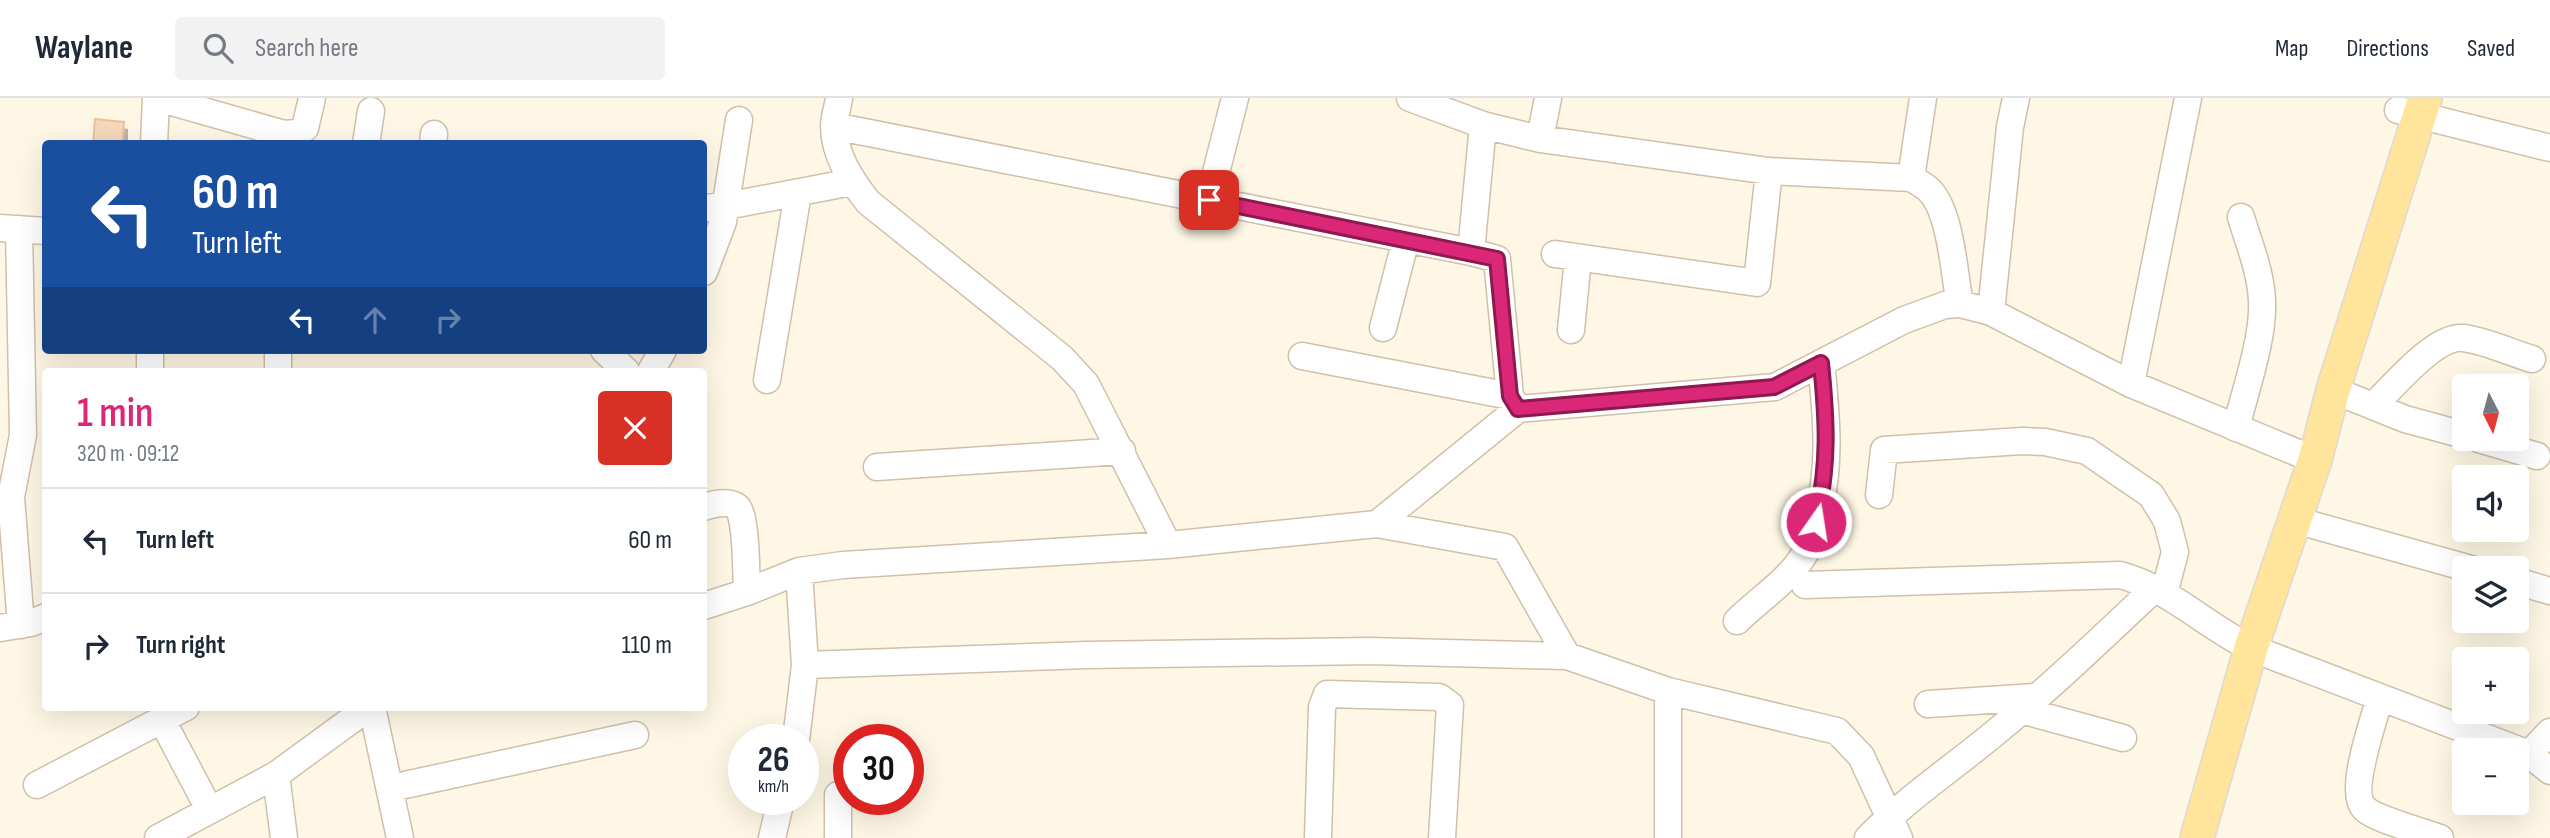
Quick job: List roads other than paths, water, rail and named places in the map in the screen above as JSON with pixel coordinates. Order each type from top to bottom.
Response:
[{"type":"main road","points":[[2197,838],[2242,644],[2295,520],[2304,456],[2333,390],[2411,105]]},
{"type":"main road","points":[[2173,838],[2242,644],[2304,456],[2411,105]]},
{"type":"street","points":[[154,140],[157,98],[284,134],[297,133],[304,128],[312,98]]},
{"type":"street","points":[[839,98],[834,126],[842,162],[852,182],[868,202],[1062,358],[1086,384],[1168,545]]},
{"type":"street","points":[[1209,200],[1235,98]]},
{"type":"street","points":[[1410,98],[1483,125],[1540,139],[1769,171],[1911,178],[1930,191],[1941,208],[1950,240],[1960,304]]},
{"type":"street","points":[[1540,139],[1548,98]]},
{"type":"street","points":[[1911,178],[1923,98]]},
{"type":"street","points":[[1991,312],[2010,127],[2016,98]]},
{"type":"street","points":[[2131,384],[2188,98]]},
{"type":"street","points":[[2411,105],[2550,148]]},
{"type":"street","points":[[367,140],[371,111]]},
{"type":"street","points":[[707,264],[723,222],[715,207],[740,120]]},
{"type":"street","points":[[1471,253],[1483,125]]},
{"type":"street","points":[[834,126],[1497,259],[1514,403]]},
{"type":"street","points":[[1571,330],[1567,256],[1757,283],[1769,171]]},
{"type":"street","points":[[715,207],[852,182]]},
{"type":"street","points":[[767,380],[798,192]]},
{"type":"street","points":[[2236,428],[2261,323],[2262,300],[2258,272],[2241,216]]},
{"type":"street","points":[[22,229],[11,391],[23,435],[12,497],[22,623]]},
{"type":"street","points":[[1383,328],[1406,239]]},
{"type":"street","points":[[1301,356],[1514,403],[1774,387],[1904,320],[1945,306],[1960,304],[1991,312],[2131,384],[2304,456]]},
{"type":"street","points":[[2373,406],[2428,353],[2450,339],[2463,338],[2532,359]]},
{"type":"street","points":[[608,354],[623,368]]},
{"type":"street","points":[[1737,621],[1783,580],[1805,553],[1816,522],[1827,461],[1821,363]]},
{"type":"street","points":[[2333,390],[2405,419],[2452,432]]},
{"type":"street","points":[[1377,524],[1514,403]]},
{"type":"street","points":[[1868,838],[1895,830],[2028,704],[2160,591],[2175,552],[2167,521],[2151,495],[2087,451],[2045,442],[2022,441],[1884,450],[1879,495]]},
{"type":"street","points":[[877,467],[1122,451]]},
{"type":"street","points":[[2523,452],[2537,456]]},
{"type":"street","points":[[707,506],[726,503],[734,504],[740,509],[747,592]]},
{"type":"street","points":[[2295,520],[2452,564]]},
{"type":"street","points":[[707,605],[799,571],[843,565],[1168,545],[1377,524],[1505,547],[1567,656]]},
{"type":"street","points":[[798,724],[805,665],[799,571]]},
{"type":"street","points":[[1805,585],[2120,576],[2140,580],[2160,591],[2242,644],[2543,764],[2550,732]]},
{"type":"street","points":[[2529,585],[2550,591]]},
{"type":"street","points":[[805,665],[1086,655],[1329,652],[1567,656],[1668,691],[1837,731],[1861,755],[1895,830]]},
{"type":"street","points":[[1668,691],[1668,838]]},
{"type":"street","points":[[1318,838],[1322,707],[1327,695],[1439,697],[1450,705],[1442,838]]},
{"type":"street","points":[[2380,697],[2359,778],[2358,797],[2364,808],[2375,815],[2440,838]]},
{"type":"street","points":[[1928,704],[2028,704],[2123,738]]},
{"type":"street","points":[[37,785],[179,711]]},
{"type":"street","points":[[158,838],[276,775],[364,711]]},
{"type":"street","points":[[371,711],[391,788],[400,838]]},
{"type":"street","points":[[162,720],[209,809]]},
{"type":"street","points":[[391,788],[635,735]]},
{"type":"street","points":[[276,775],[284,838]]},
{"type":"street","points":[[772,838],[777,815]]},
{"type":"street","points":[[838,815],[838,838]]}]
